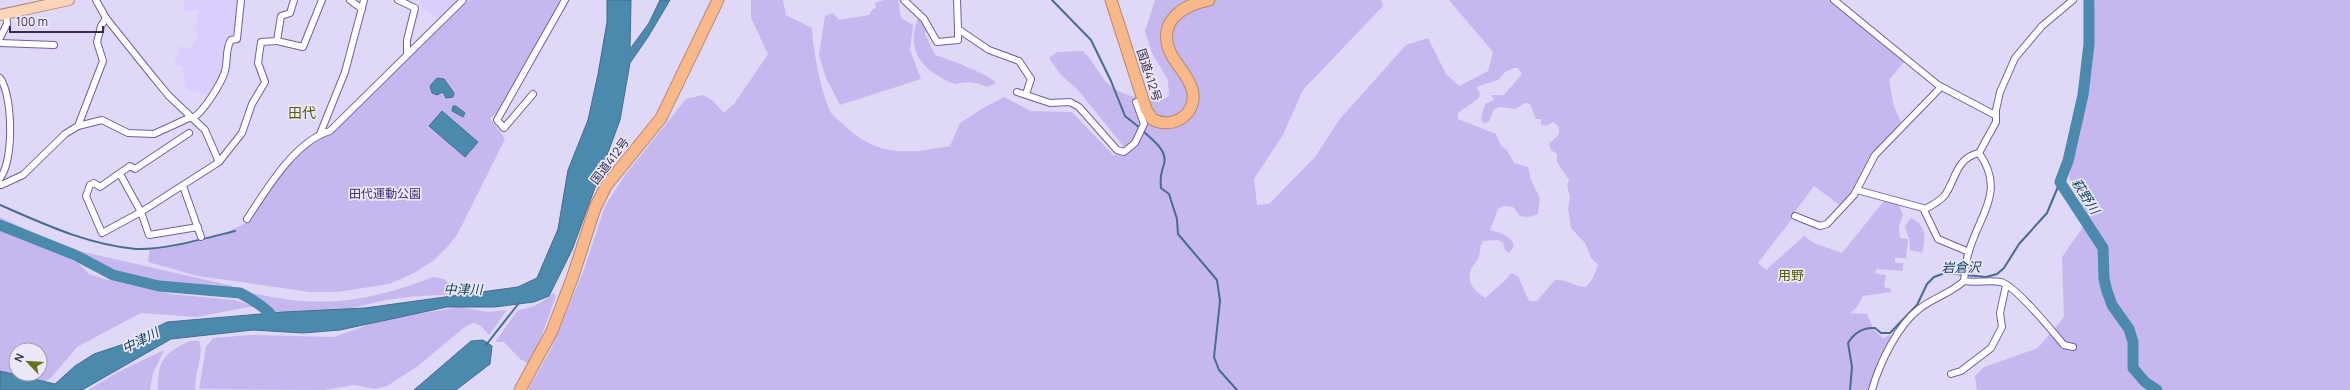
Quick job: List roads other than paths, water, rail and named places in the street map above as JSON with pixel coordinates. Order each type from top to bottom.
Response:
[{"type":"highway","name":"国道412号","points":[[520,390],[552,331],[573,276],[595,208],[606,186],[660,118],[718,0]]},
{"type":"highway","name":"国道412号","points":[[1111,0],[1139,105],[1152,119],[1162,123],[1176,122],[1188,113],[1192,101],[1192,88],[1171,53],[1168,41],[1168,31],[1174,17],[1180,10],[1196,2],[1209,0]]},
{"type":"main road","points":[[3,14],[69,0]]},
{"type":"street","points":[[96,0],[106,18],[169,96],[205,130],[219,162]]},
{"type":"street","points":[[0,183],[1,185],[23,175],[64,134],[78,126],[102,120],[128,132],[154,134],[192,118],[212,96],[225,71],[228,45],[231,40],[237,39],[241,0]]},
{"type":"street","points":[[277,41],[281,16],[290,13],[294,0]]},
{"type":"street","points":[[189,133],[135,169],[130,166],[100,187],[94,183],[90,185],[86,196],[102,233],[141,212],[219,162],[242,133],[252,104],[265,82],[258,63],[260,42],[277,41],[303,47],[322,0]]},
{"type":"street","points":[[350,0],[362,9]]},
{"type":"street","points":[[320,134],[345,72],[364,0]]},
{"type":"street","points":[[398,0],[415,8],[407,40],[407,55]]},
{"type":"street","points":[[247,219],[275,176],[312,139],[320,134],[330,131],[463,0]]},
{"type":"street","points":[[534,94],[504,128],[497,120],[545,40],[566,0]]},
{"type":"street","points":[[904,0],[924,19],[937,42],[958,40],[957,0]]},
{"type":"street","points":[[1834,0],[1941,87],[1995,114]]},
{"type":"street","points":[[1925,210],[1944,196],[1958,167],[1979,153],[1994,127],[1995,114],[2000,92],[2015,58],[2042,26],[2073,0]]},
{"type":"street","points":[[0,38],[7,24],[3,14]]},
{"type":"street","points":[[78,126],[103,61],[97,42],[101,26],[106,18]]},
{"type":"street","points":[[958,29],[989,50],[1020,61],[1031,79],[1026,94]]},
{"type":"street","points":[[0,42],[54,44]]},
{"type":"street","points":[[0,78],[7,90],[11,112],[8,152],[4,171],[0,178]]},
{"type":"street","points":[[1795,216],[1824,226],[1840,211],[1857,190],[1875,155],[1941,87]]},
{"type":"street","points":[[1017,92],[1050,102],[1070,102],[1079,107],[1121,152],[1132,148],[1144,124],[1139,105]]},
{"type":"street","points":[[1965,277],[1969,252],[1988,207],[1991,195],[1990,170],[1979,153]]},
{"type":"street","points":[[120,174],[141,212],[149,235],[198,227]]},
{"type":"street","points":[[183,186],[201,237]]},
{"type":"street","points":[[1857,190],[1866,194],[1884,196],[1907,202],[1925,210],[1938,239],[1969,252]]},
{"type":"street","points":[[1872,390],[1881,360],[1903,325],[1918,310],[1965,277],[1999,282],[2006,285],[2022,298],[2064,345],[2073,347]]},
{"type":"street","points":[[1951,374],[1961,371],[1992,348],[2002,327],[2000,313],[2006,285]]},
{"type":"water","name":"中津川","points":[[607,0],[631,0],[630,49],[649,23],[660,0],[670,0],[648,37],[630,63],[620,120],[572,250],[549,296],[534,302],[495,307],[447,307],[340,330],[303,333],[253,330],[171,339],[82,390],[0,390],[0,371],[8,373],[8,382],[47,382],[55,384],[75,366],[94,354],[121,345],[167,322],[284,312],[365,308],[518,287],[537,278],[558,229],[568,170],[588,120],[607,22]]},
{"type":"water","points":[[437,78],[444,79],[454,93],[453,97],[446,98],[443,92],[437,95],[432,93],[430,86]]},
{"type":"water","points":[[453,106],[456,106],[465,113],[463,117],[452,111]]},
{"type":"water","points":[[442,111],[478,142],[465,157],[429,126]]},
{"type":"water","points":[[483,340],[492,346],[490,364],[456,390],[414,390],[471,341]]},
{"type":"waterway","points":[[1052,0],[1091,40],[1111,81],[1125,116],[1140,128]]},
{"type":"waterway","name":"萩野川","points":[[2089,0],[2089,44],[2083,95],[2068,161],[2060,182],[2103,248],[2104,279],[2112,305],[2129,329],[2133,342],[2133,368],[2145,382],[2157,390]]},
{"type":"waterway","points":[[1143,131],[1158,145],[1164,154],[1165,159],[1161,176],[1161,188],[1169,194],[1177,219],[1178,234],[1217,280],[1220,301],[1214,357],[1219,370],[1237,390]]},
{"type":"waterway","name":"岩倉沢","points":[[1850,390],[1852,367],[1848,343],[1853,336],[1859,331],[1871,328],[1875,328],[1881,333],[1890,333],[1917,305],[1927,284],[1934,277],[1945,273],[1986,277],[1997,274],[2004,268],[2019,244],[2047,213],[2060,182]]},
{"type":"waterway","points":[[0,205],[66,233],[118,247],[136,249],[173,246],[235,231]]},
{"type":"waterway","points":[[0,225],[75,255],[113,275],[159,286],[240,293],[262,306],[272,315],[279,325]]},
{"type":"waterway","points":[[486,345],[519,303]]},
{"type":"district","name":"田代","points":[[302,113]]},
{"type":"district","name":"用野","points":[[1791,275]]},
{"type":"park label","name":"田代運動公園","points":[[385,194]]}]
